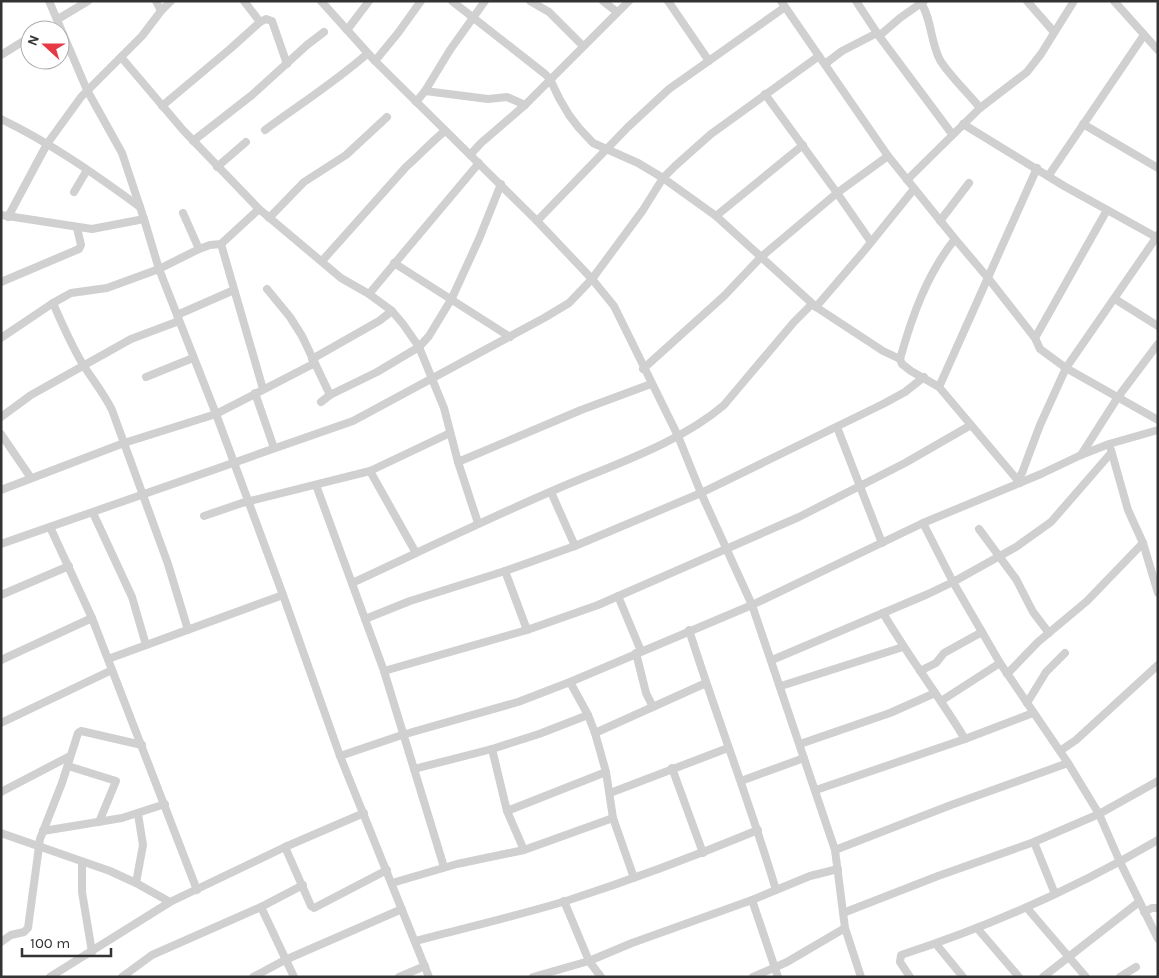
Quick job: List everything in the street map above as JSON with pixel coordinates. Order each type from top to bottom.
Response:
[{"type":"street","points":[[49,1],[87,90],[122,153],[159,269],[216,414],[340,756],[429,977]]},
{"type":"street","points":[[58,19],[88,1]]},
{"type":"street","points":[[156,1],[161,11]]},
{"type":"street","points":[[144,218],[92,229],[5,216],[47,144],[87,90],[142,36],[171,1]]},
{"type":"street","points":[[244,1],[260,22]]},
{"type":"street","points":[[321,1],[374,62],[502,184],[592,279],[614,306],[643,369],[678,436],[701,493],[752,605],[836,850],[842,913],[861,977]]},
{"type":"street","points":[[347,30],[369,1]]},
{"type":"street","points":[[374,62],[421,1]]},
{"type":"street","points":[[452,1],[550,79],[559,98],[578,128],[593,143],[638,163],[663,178],[716,216],[814,306],[883,351],[900,359],[902,364],[939,387],[1018,481]]},
{"type":"street","points":[[416,102],[485,1]]},
{"type":"street","points":[[530,1],[549,12],[583,46]]},
{"type":"street","points":[[603,1],[617,12]]},
{"type":"street","points":[[470,154],[525,105],[629,1]]},
{"type":"street","points":[[668,1],[709,61]]},
{"type":"street","points":[[856,1],[952,134]]},
{"type":"street","points":[[1028,1],[1054,32]]},
{"type":"street","points":[[907,180],[980,108],[1027,72],[1074,1]]},
{"type":"street","points":[[1114,1],[1158,50]]},
{"type":"street","points":[[825,64],[842,52],[878,34],[922,2],[934,46],[941,62],[980,108]]},
{"type":"street","points":[[537,221],[606,149],[669,89],[783,4],[888,156],[954,239],[988,278],[1035,338],[1040,349],[1066,368],[1158,420]]},
{"type":"street","points":[[162,106],[260,22],[266,19],[272,21],[287,64]]},
{"type":"street","points":[[193,141],[252,95],[324,32]]},
{"type":"street","points":[[1049,176],[1144,35]]},
{"type":"street","points":[[1,55],[20,43]]},
{"type":"street","points":[[264,130],[283,115],[337,80],[367,54]]},
{"type":"street","points":[[1,544],[353,421],[457,366],[569,303],[592,279],[643,210],[663,178],[680,161],[711,134],[819,56]]},
{"type":"street","points":[[121,57],[193,141],[258,209],[341,278],[369,294],[392,311],[419,347],[432,378],[444,408],[458,462],[478,523]]},
{"type":"street","points":[[426,90],[488,99],[508,97],[525,105]]},
{"type":"street","points":[[765,94],[871,242]]},
{"type":"street","points":[[269,218],[304,182],[346,155],[387,117]]},
{"type":"street","points":[[1,119],[47,144],[140,207]]},
{"type":"street","points":[[963,124],[1107,210],[1157,236],[1066,368],[1040,425],[1018,481]]},
{"type":"street","points":[[1083,124],[1158,168]]},
{"type":"street","points":[[322,261],[406,167],[419,156],[422,150],[445,131]]},
{"type":"street","points":[[217,167],[246,142]]},
{"type":"street","points":[[716,216],[803,145]]},
{"type":"street","points":[[643,369],[724,296],[761,257],[837,192],[888,156]]},
{"type":"street","points":[[369,294],[479,163]]},
{"type":"street","points":[[939,387],[1037,168]]},
{"type":"street","points":[[74,192],[87,170]]},
{"type":"street","points":[[321,402],[330,395],[377,372],[419,347],[429,336],[452,298],[502,184]]},
{"type":"street","points":[[940,221],[969,184]]},
{"type":"street","points":[[352,583],[478,523],[678,436],[714,414],[724,405],[794,322],[814,306],[914,190]]},
{"type":"street","points":[[1,338],[71,293],[106,288],[159,269],[199,249],[220,244],[258,209]]},
{"type":"street","points":[[1035,338],[1107,210]]},
{"type":"street","points":[[183,213],[199,249]]},
{"type":"street","points":[[1,282],[79,249],[81,245],[77,228]]},
{"type":"street","points":[[900,359],[913,318],[932,271],[954,239]]},
{"type":"street","points":[[220,244],[263,389]]},
{"type":"street","points":[[394,263],[452,298],[510,337]]},
{"type":"street","points":[[267,289],[296,328],[330,395]]},
{"type":"street","points":[[1,417],[31,395],[83,365],[131,339],[234,290]]},
{"type":"street","points":[[1115,299],[1158,326]]},
{"type":"street","points":[[53,303],[68,338],[83,365],[107,399],[168,564],[188,630]]},
{"type":"street","points":[[1,490],[124,444],[216,414],[314,361],[392,311]]},
{"type":"street","points":[[1082,455],[1118,397],[1158,344]]},
{"type":"street","points":[[146,377],[194,358]]},
{"type":"street","points":[[365,618],[410,600],[505,571],[576,546],[701,493],[905,392],[924,377]]},
{"type":"street","points":[[458,462],[581,410],[651,384]]},
{"type":"street","points":[[255,393],[274,448]]},
{"type":"street","points":[[384,671],[526,630],[618,596],[860,487],[971,425]]},
{"type":"street","points":[[837,427],[882,543]]},
{"type":"street","points":[[340,756],[402,735],[494,709],[570,682],[752,605],[923,523],[1018,481],[1082,455],[1110,449],[1158,430]]},
{"type":"street","points":[[204,516],[248,501],[370,471],[450,433]]},
{"type":"street","points":[[1,434],[31,478]]},
{"type":"street","points":[[1110,449],[1128,510],[1143,542],[1158,593]]},
{"type":"street","points":[[772,660],[953,582],[1016,546],[1051,522],[1110,449]]},
{"type":"street","points":[[370,471],[416,553]]},
{"type":"street","points":[[316,485],[384,671],[402,735],[444,867]]},
{"type":"street","points":[[551,492],[576,546]]},
{"type":"street","points":[[93,512],[132,597],[146,645]]},
{"type":"street","points":[[923,523],[953,582],[1000,663],[1068,763],[1099,814],[1158,939]]},
{"type":"street","points":[[50,527],[92,618],[197,890]]},
{"type":"street","points":[[980,529],[1016,579],[1033,612],[1049,633]]},
{"type":"street","points":[[1007,674],[1027,652],[1087,601],[1143,542]]},
{"type":"street","points":[[1,595],[69,566]]},
{"type":"street","points":[[505,571],[526,630]]},
{"type":"street","points":[[108,658],[283,595]]},
{"type":"street","points":[[618,596],[638,652],[646,693],[653,707]]},
{"type":"street","points":[[883,613],[903,648],[941,701],[965,739]]},
{"type":"street","points":[[1,660],[92,618]]},
{"type":"street","points":[[690,630],[706,684],[758,830],[776,890]]},
{"type":"street","points":[[920,671],[936,662],[944,653],[982,632]]},
{"type":"street","points":[[781,686],[903,648]]},
{"type":"street","points":[[1027,703],[1046,672],[1065,653]]},
{"type":"street","points":[[941,701],[1000,663]]},
{"type":"street","points":[[1060,751],[1076,740],[1158,666]]},
{"type":"street","points":[[1,723],[112,670]]},
{"type":"street","points":[[570,682],[596,734],[606,772],[613,818],[634,878]]},
{"type":"street","points":[[596,734],[706,684]]},
{"type":"street","points":[[800,744],[890,713],[935,693]]},
{"type":"street","points":[[816,790],[965,739],[1033,713]]},
{"type":"street","points":[[414,769],[492,749],[539,734],[588,715]]},
{"type":"street","points":[[1,942],[11,934],[24,932],[28,928],[40,839],[68,766],[78,733],[81,731],[142,745]]},
{"type":"street","points":[[610,792],[728,748]]},
{"type":"street","points":[[492,749],[507,811],[524,850]]},
{"type":"street","points":[[1,792],[70,756]]},
{"type":"street","points":[[741,781],[804,758]]},
{"type":"street","points":[[836,850],[951,805],[1068,763]]},
{"type":"street","points":[[68,766],[116,781],[99,822]]},
{"type":"street","points":[[672,768],[703,853]]},
{"type":"street","points":[[507,811],[606,772]]},
{"type":"street","points":[[842,913],[1034,842],[1099,814],[1158,780]]},
{"type":"street","points":[[43,831],[138,814],[165,804]]},
{"type":"street","points":[[50,977],[170,902],[285,847],[364,813]]},
{"type":"street","points":[[136,883],[143,845],[138,814]]},
{"type":"street","points":[[392,883],[444,867],[524,850],[613,818]]},
{"type":"street","points":[[415,941],[564,901],[703,853],[758,830]]},
{"type":"street","points":[[1,833],[110,871],[170,902]]},
{"type":"street","points":[[910,977],[900,962],[901,955],[936,944],[1027,908],[1088,879],[1158,840]]},
{"type":"street","points":[[1034,842],[1054,894]]},
{"type":"street","points":[[285,847],[311,906],[314,908],[387,870]]},
{"type":"street","points":[[82,862],[82,892],[92,952]]},
{"type":"street","points":[[533,977],[589,961],[632,943],[752,900],[810,876],[838,869]]},
{"type":"street","points":[[122,977],[152,955],[303,885]]},
{"type":"street","points":[[752,900],[778,977]]},
{"type":"street","points":[[564,901],[589,961],[601,977]]},
{"type":"street","points":[[1042,977],[1139,902]]},
{"type":"street","points":[[261,906],[294,977]]},
{"type":"street","points":[[1027,908],[1086,977]]},
{"type":"street","points":[[1144,912],[1152,908],[1158,908]]},
{"type":"street","points":[[253,977],[285,960],[402,909]]},
{"type":"street","points":[[753,977],[775,968],[845,928]]},
{"type":"street","points":[[977,928],[1019,977]]},
{"type":"street","points":[[1,930],[11,934]]},
{"type":"street","points":[[936,944],[963,977]]},
{"type":"street","points":[[399,977],[425,966]]},
{"type":"street","points":[[1120,977],[1136,967]]}]
